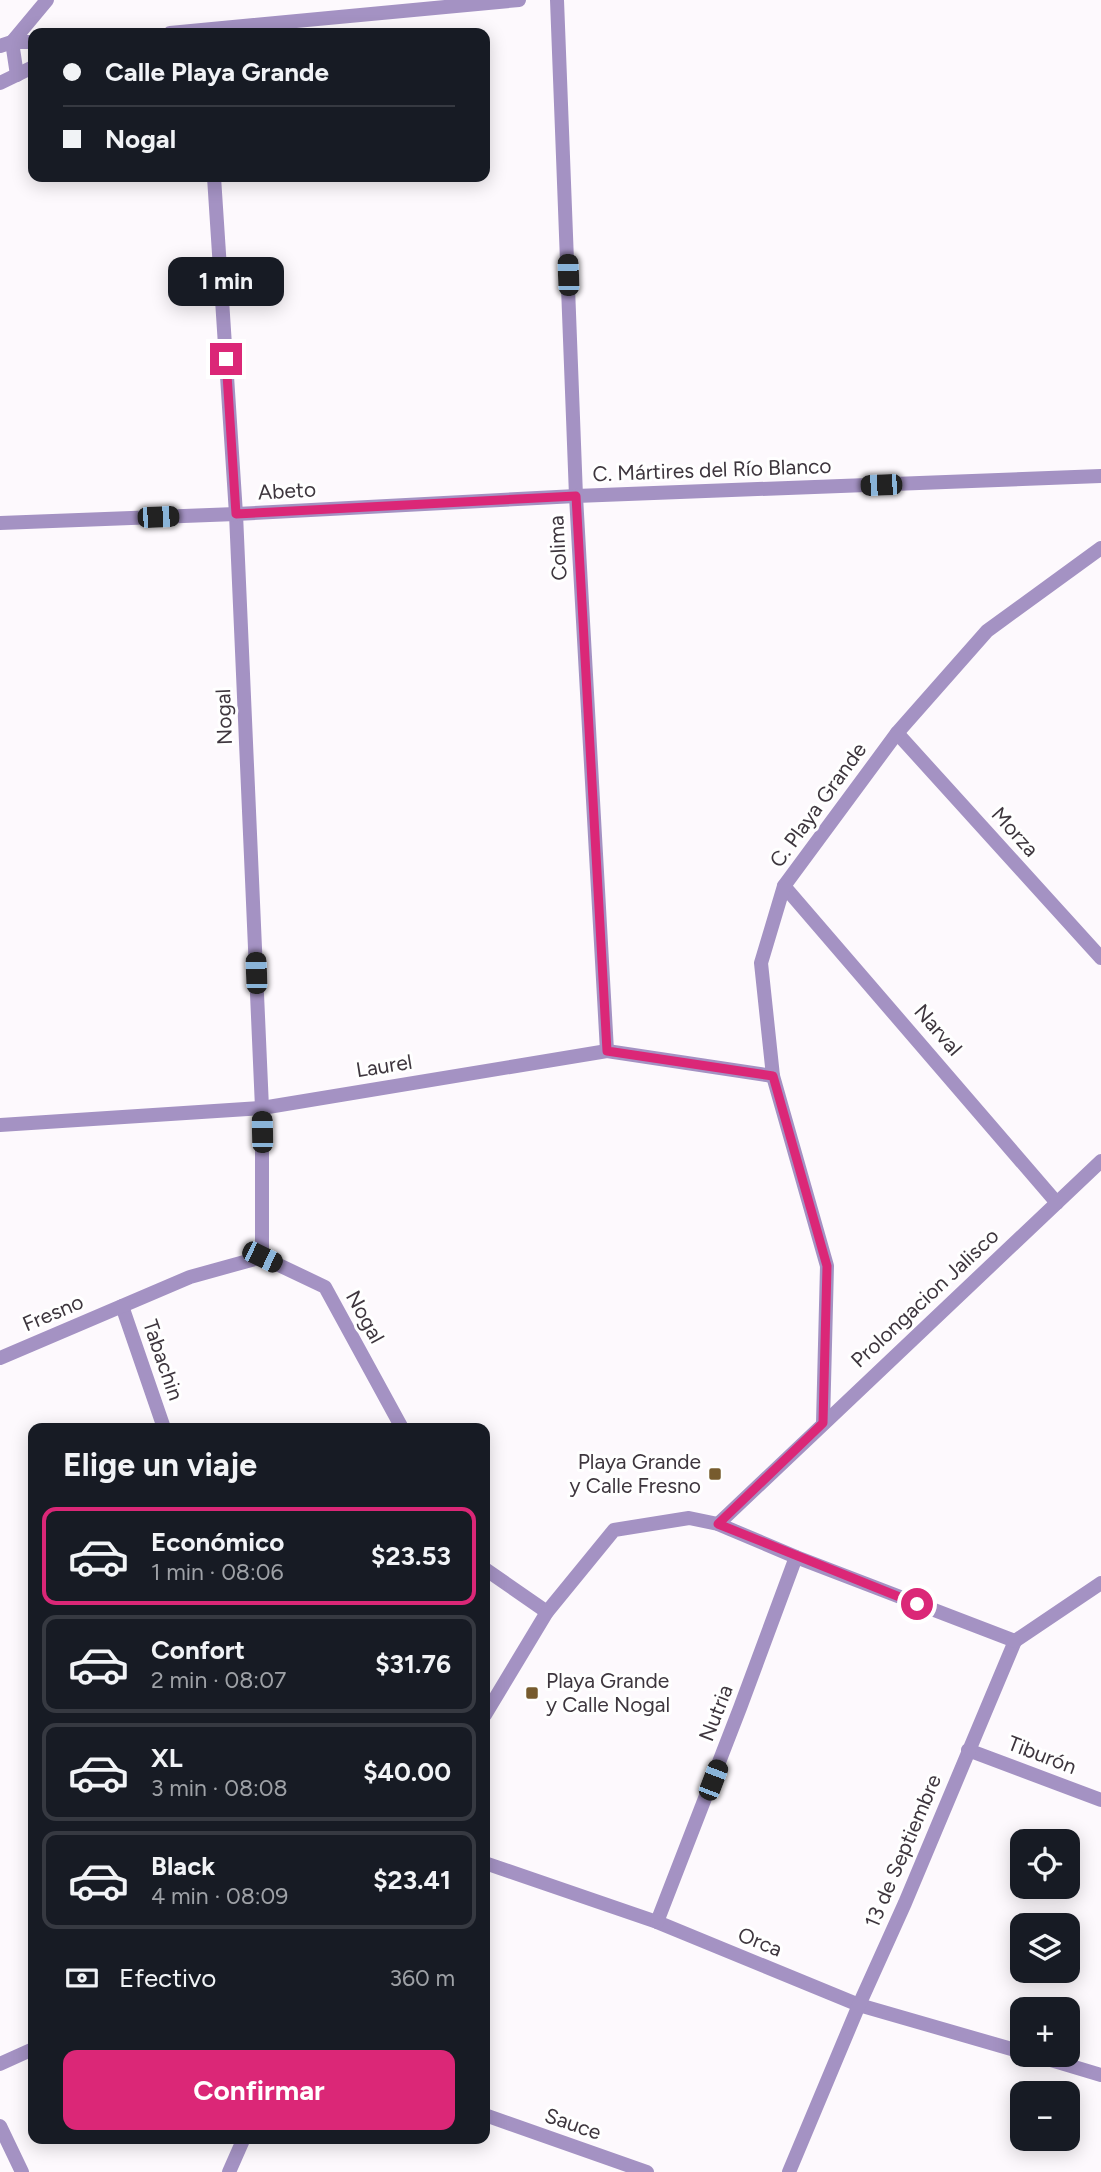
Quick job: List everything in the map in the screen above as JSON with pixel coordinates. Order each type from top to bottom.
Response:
[{"type":"street","points":[[6,44],[47,0]]},
{"type":"street","points":[[235,28],[519,0]]},
{"type":"street","name":"Colima","points":[[557,0],[576,496],[607,1051]]},
{"type":"street","points":[[6,44],[28,42]]},
{"type":"street","points":[[6,44],[17,75]]},
{"type":"street","points":[[0,83],[28,70]]},
{"type":"street","name":"Nogal","points":[[214,182],[236,514],[262,1108],[262,1257],[325,1287],[399,1423]]},
{"type":"street","name":"C. Mártires del Río Blanco","points":[[576,496],[1101,477]]},
{"type":"street","name":"Abeto","points":[[0,523],[576,496]]},
{"type":"street","name":"C. Playa Grande","points":[[823,1423],[827,1266],[773,1076],[761,963],[784,886],[897,733],[987,631],[1101,548]]},
{"type":"street","name":"Morza","points":[[897,733],[1101,958]]},
{"type":"street","name":"Narval","points":[[784,886],[1057,1203]]},
{"type":"street","name":"Laurel","points":[[0,1125],[262,1108],[607,1051],[773,1076]]},
{"type":"street","name":"Prolongacion Jalisco","points":[[718,1524],[1101,1161]]},
{"type":"street","points":[[122,1306],[190,1277],[262,1257]]},
{"type":"street","name":"Fresno","points":[[0,1358],[122,1306]]},
{"type":"street","name":"Tabachin","points":[[122,1306],[162,1423]]},
{"type":"street","points":[[490,1707],[547,1612],[614,1530],[689,1518],[718,1524],[796,1557],[1015,1641],[1101,1583]]},
{"type":"street","name":"Nutria","points":[[657,1922],[796,1557]]},
{"type":"street","points":[[490,1572],[547,1612]]},
{"type":"street","name":"13 de Septiembre","points":[[789,2172],[1015,1641]]},
{"type":"street","name":"Tiburón","points":[[968,1750],[1101,1800]]},
{"type":"street","name":"Orca","points":[[490,1865],[657,1922],[859,2005],[1010,2049]]},
{"type":"street","points":[[0,2064],[28,2051]]},
{"type":"street","points":[[1074,2067],[1101,2075]]},
{"type":"street","name":"Sauce","points":[[490,2117],[647,2172]]},
{"type":"street","points":[[0,2126],[22,2172]]},
{"type":"street","points":[[229,2172],[241,2144]]},
{"type":"place","name":"Playa Grande y Calle Fresno","points":[[715,1474]]},
{"type":"place","name":"Playa Grande y Calle Nogal","points":[[532,1693]]},
{"type":"route","points":[[226,359],[236,514],[576,496],[607,1051],[773,1076],[827,1266],[823,1423],[718,1524],[917,1604]]}]
